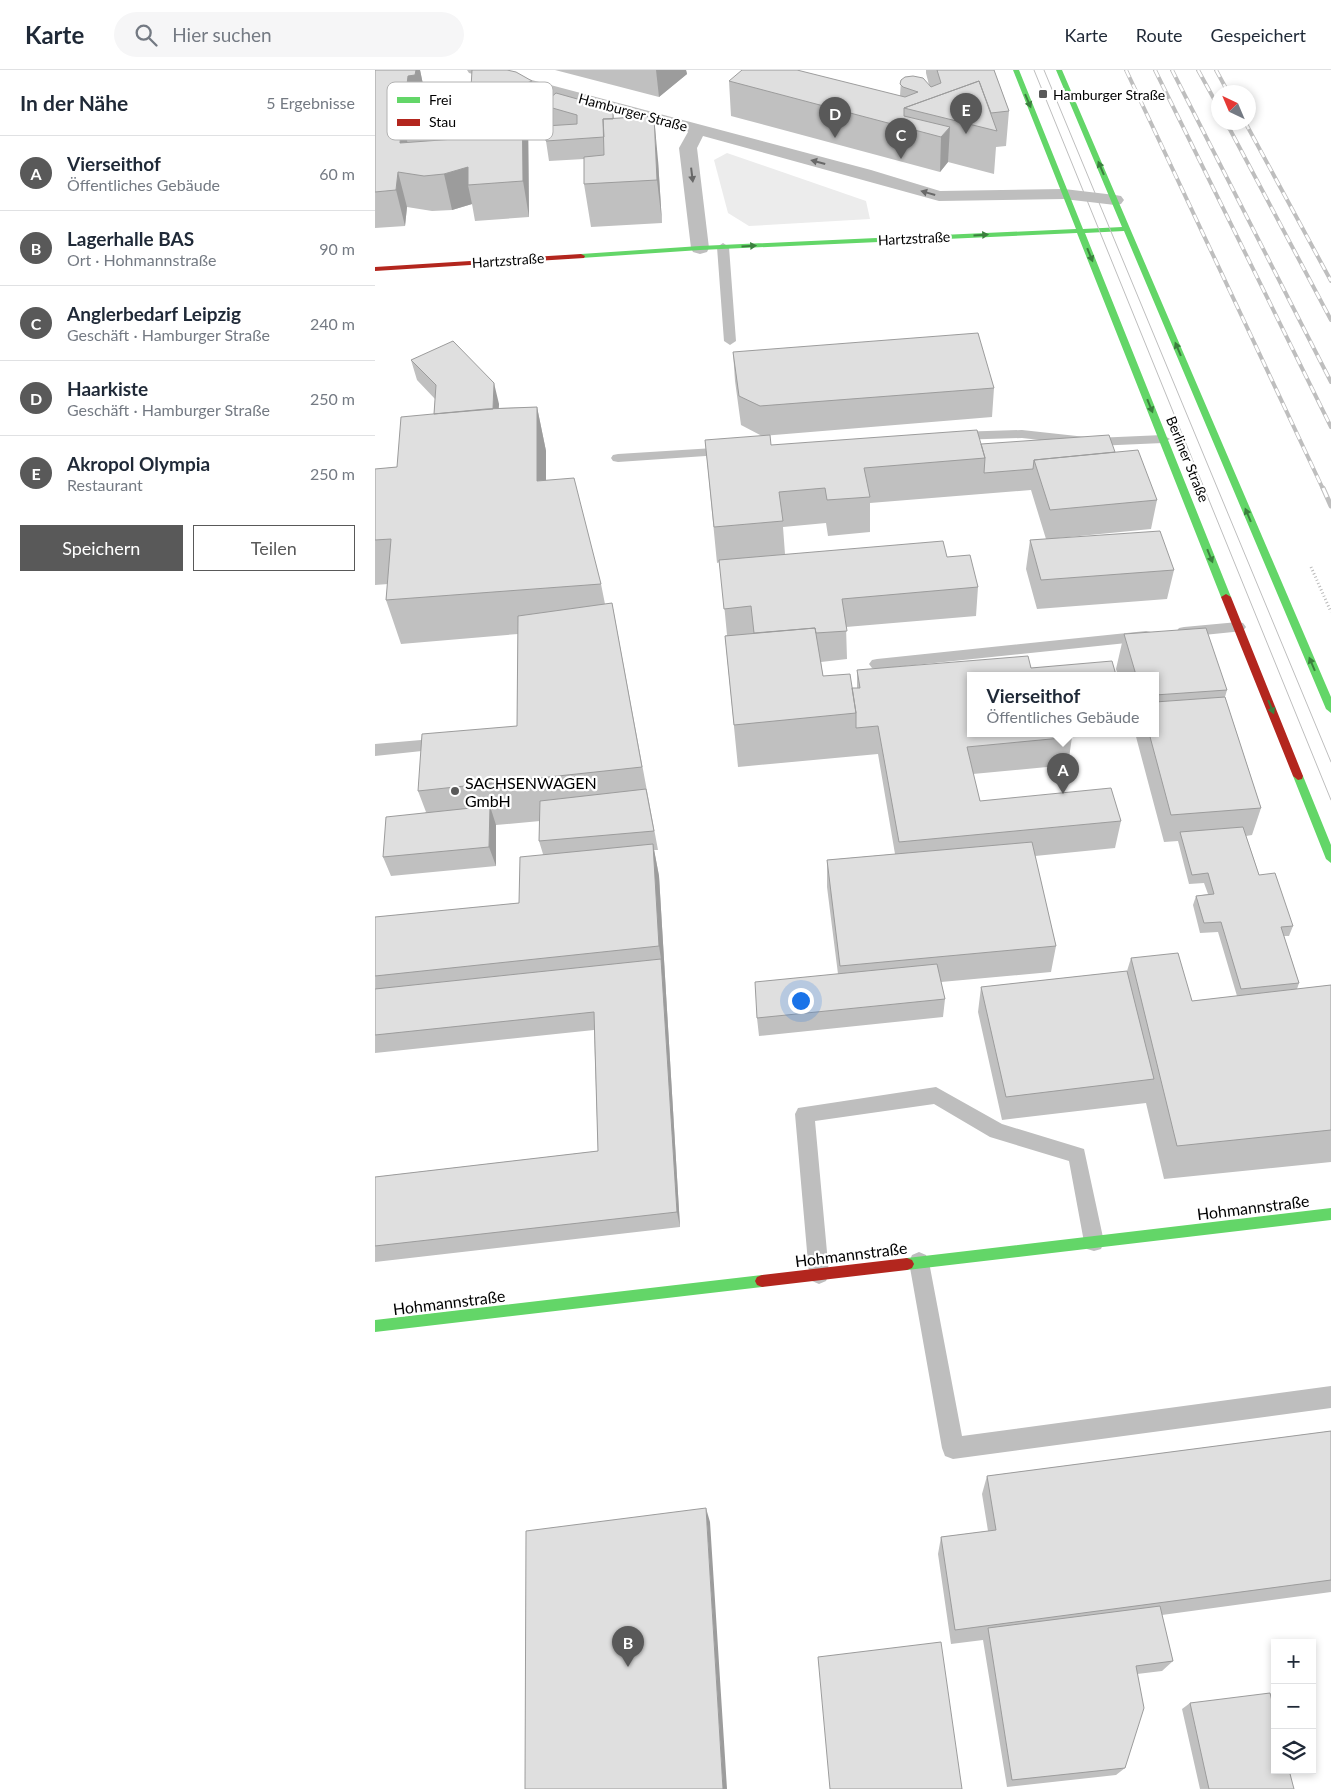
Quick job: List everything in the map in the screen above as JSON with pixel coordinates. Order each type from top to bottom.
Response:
[{"type":"main road","name":"Berliner Straße","points":[[1015,70],[1331,859]]},
{"type":"main road","points":[[1059,70],[1331,709]]},
{"type":"main road","name":"Hartzstraße","points":[[375,269],[701,248],[1127,229]]},
{"type":"main road","name":"Hohmannstraße","points":[[375,1326],[1331,1214]]},
{"type":"street","name":"Hamburger Straße","points":[[475,70],[520,82]]},
{"type":"street","name":"Hamburger Straße","points":[[553,91],[939,196],[1064,194],[1115,200]]},
{"type":"street","points":[[699,130],[688,148],[701,248]]},
{"type":"lane","points":[[723,247],[730,341]]},
{"type":"lane","points":[[947,437],[1022,434],[1095,442],[1163,439]]},
{"type":"lane","points":[[618,458],[748,450]]},
{"type":"lane","points":[[877,664],[1239,627]]},
{"type":"lane","points":[[375,750],[457,743]]},
{"type":"lane","points":[[819,1274],[805,1114],[936,1096],[997,1131],[1077,1155],[1094,1242]]},
{"type":"lane","points":[[919,1262],[953,1448],[1331,1397]]},
{"type":"shaded area","points":[[727,153],[866,201],[870,219],[749,226],[728,213],[714,160]]},
{"type":"building","points":[[375,70],[416,70],[415,75],[408,76],[407,82],[387,82],[387,140],[400,140],[400,143],[441,140],[523,140],[523,181],[468,185],[468,167],[444,174],[424,176],[398,172],[396,190],[375,192]]},
{"type":"building","points":[[472,70],[507,70],[516,72],[532,81],[471,82]]},
{"type":"building","points":[[742,70],[797,70],[905,97],[918,92],[903,87],[900,84],[901,80],[905,77],[923,78],[931,87],[941,83],[937,70],[994,70],[1009,111],[991,113],[979,81],[904,108],[904,116],[950,127],[941,137],[729,81]]},
{"type":"building","points":[[979,81],[997,131],[904,108]]},
{"type":"building","points":[[556,93],[613,109],[613,119],[603,119],[604,137],[546,141],[553,140],[553,126],[577,124],[577,115],[553,108],[553,96]]},
{"type":"building","points":[[654,116],[657,180],[584,184],[584,157],[604,155],[603,119]]},
{"type":"building","points":[[978,333],[994,388],[760,406],[739,396],[733,352]]},
{"type":"building","points":[[453,341],[494,383],[493,409],[434,414],[436,385],[411,360]]},
{"type":"building","points":[[537,407],[537,481],[574,478],[601,584],[386,600],[391,539],[375,540],[375,469],[397,467],[401,417],[486,409]]},
{"type":"building","points":[[977,430],[985,458],[864,468],[870,497],[827,500],[825,488],[779,492],[783,521],[714,527],[705,440],[770,435],[771,445]]},
{"type":"building","points":[[1109,435],[1115,452],[1034,460],[1033,469],[984,473],[985,458],[981,444]]},
{"type":"building","points":[[1138,450],[1157,500],[1050,510],[1034,460]]},
{"type":"building","points":[[1160,531],[1174,570],[1041,580],[1030,540]]},
{"type":"building","points":[[943,541],[947,557],[970,555],[978,587],[842,599],[847,631],[816,633],[815,628],[754,633],[751,606],[724,609],[719,560]]},
{"type":"building","points":[[612,603],[642,767],[418,791],[422,734],[517,726],[518,616]]},
{"type":"building","points":[[815,628],[823,676],[850,674],[856,713],[734,725],[725,636]]},
{"type":"building","points":[[1206,628],[1227,690],[1159,695],[1159,672],[1135,672],[1124,634]]},
{"type":"building","points":[[1028,656],[1031,668],[1112,661],[1115,672],[967,672],[967,737],[1072,737],[967,747],[980,801],[1111,788],[1121,821],[899,842],[878,726],[856,728],[852,688],[860,688],[857,670]]},
{"type":"building","points":[[1225,697],[1261,808],[1171,815],[1150,737],[1159,737],[1159,702]]},
{"type":"building","points":[[646,789],[654,831],[539,841],[540,801]]},
{"type":"building","points":[[490,806],[489,847],[383,857],[386,817]]},
{"type":"building","points":[[1243,827],[1259,875],[1275,873],[1293,926],[1281,927],[1299,983],[1241,989],[1221,922],[1204,923],[1196,896],[1214,894],[1208,873],[1192,875],[1180,832]]},
{"type":"building","points":[[1032,842],[1056,946],[840,966],[827,860]]},
{"type":"building","points":[[653,844],[659,946],[375,976],[375,917],[519,903],[520,857]]},
{"type":"building","points":[[1178,953],[1192,1001],[1331,985],[1331,1130],[1177,1146],[1131,958]]},
{"type":"building","points":[[661,959],[677,1212],[375,1246],[375,1177],[598,1151],[594,1012],[375,1035],[375,989]]},
{"type":"building","points":[[937,964],[945,999],[757,1018],[755,982]]},
{"type":"building","points":[[1127,971],[1154,1079],[1006,1097],[981,987]]},
{"type":"building","points":[[1331,1431],[1331,1580],[955,1630],[941,1537],[996,1530],[987,1476]]},
{"type":"building","points":[[706,1508],[723,1789],[525,1789],[526,1531]]},
{"type":"building","points":[[1160,1606],[1173,1661],[1136,1666],[1144,1708],[1125,1768],[1012,1780],[988,1628]]},
{"type":"building","points":[[941,1642],[962,1789],[830,1789],[818,1657]]},
{"type":"building","points":[[1270,1693],[1271,1774],[1290,1774],[1294,1789],[1209,1789],[1190,1703]]},
{"type":"tram line","points":[[1034,70],[1331,800]]},
{"type":"tram line","points":[[1044,70],[1331,762]]},
{"type":"railway","points":[[1126,70],[1323,489]]},
{"type":"railway","points":[[1155,70],[1331,427]]},
{"type":"railway","points":[[1172,70],[1331,382]]},
{"type":"railway","points":[[1198,70],[1211,94]]},
{"type":"railway","points":[[1216,70],[1224,85]]},
{"type":"railway","points":[[1230,130],[1331,320]]},
{"type":"railway","points":[[1249,130],[1331,281]]},
{"type":"railway","points":[[1323,488],[1331,506]]},
{"type":"traffic: fast","points":[[1016,70],[1226,597]]},
{"type":"traffic: fast","points":[[1059,70],[1331,709]]},
{"type":"traffic: fast","points":[[581,256],[700,248],[1127,229]]},
{"type":"traffic: fast","points":[[1298,776],[1331,859]]},
{"type":"traffic: fast","points":[[907,1264],[1331,1214]]},
{"type":"traffic: fast","points":[[375,1326],[762,1281]]},
{"type":"traffic: jam","points":[[375,269],[581,256]]},
{"type":"traffic: jam","points":[[1226,597],[1298,776]]},
{"type":"traffic: jam","points":[[762,1281],[907,1264]]},
{"type":"place","name":"Hamburger Straße","points":[[1043,94]]},
{"type":"place","name":"Akropol Olympia","points":[[966,134]]},
{"type":"place","name":"Haarkiste","points":[[835,138]]},
{"type":"place","name":"Anglerbedarf Leipzig","points":[[901,159]]},
{"type":"place","name":"SACHSENWAGEN GmbH","points":[[455,791]]},
{"type":"place","name":"Vierseithof","points":[[1063,794]]},
{"type":"place","name":"Lagerhalle BAS","points":[[628,1667]]}]
